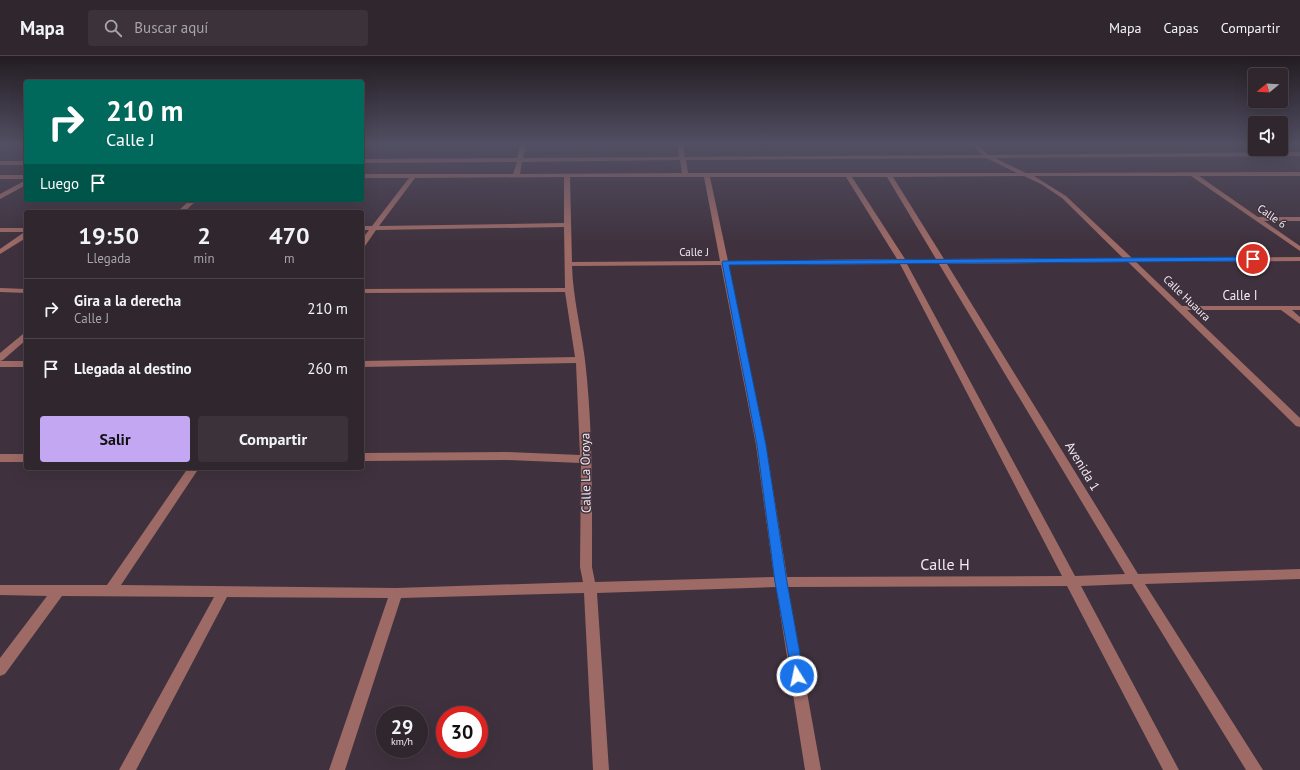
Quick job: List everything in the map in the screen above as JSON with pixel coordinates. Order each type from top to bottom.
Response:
[{"type":"street","points":[[364,241],[413,176]]},
{"type":"street","name":"Calle La Oroya","points":[[567,176],[569,290],[580,360],[586,459],[586,567],[590,588],[601,770]]},
{"type":"street","points":[[707,176],[761,445],[781,582],[813,770]]},
{"type":"street","points":[[848,176],[902,261],[1171,770]]},
{"type":"street","name":"Avenida 1","points":[[889,176],[1135,579],[1255,770]]},
{"type":"street","name":"Calle Huaura","points":[[1028,176],[1043,183],[1064,197],[1300,424]]},
{"type":"street","name":"Calle 6","points":[[1195,176],[1300,249]]},
{"type":"street","points":[[0,177],[24,177]]},
{"type":"street","points":[[0,197],[24,183]]},
{"type":"street","points":[[182,210],[192,202]]},
{"type":"street","points":[[1257,219],[1300,219]]},
{"type":"street","points":[[364,228],[568,225]]},
{"type":"street","points":[[0,230],[24,230]]},
{"type":"street","points":[[0,252],[24,236]]},
{"type":"street","name":"Calle J","points":[[569,264],[1300,259]]},
{"type":"street","points":[[0,290],[24,291]]},
{"type":"street","points":[[364,291],[569,290]]},
{"type":"street","name":"Calle I","points":[[1180,308],[1300,308]]},
{"type":"street","points":[[1283,308],[1300,321]]},
{"type":"street","points":[[0,358],[24,338]]},
{"type":"street","points":[[364,364],[580,360]]},
{"type":"street","points":[[0,364],[24,364]]},
{"type":"street","points":[[364,457],[506,456],[586,459]]},
{"type":"street","points":[[0,458],[24,458]]},
{"type":"street","points":[[110,591],[193,470]]},
{"type":"street","name":"Calle H","points":[[0,590],[396,593],[781,582],[1070,581],[1300,574]]},
{"type":"street","points":[[0,669],[60,590]]},
{"type":"street","points":[[126,770],[223,592]]},
{"type":"street","points":[[337,770],[396,593]]},
{"type":"route","points":[[797,676],[781,582],[761,445],[725,263],[1253,259]]}]
